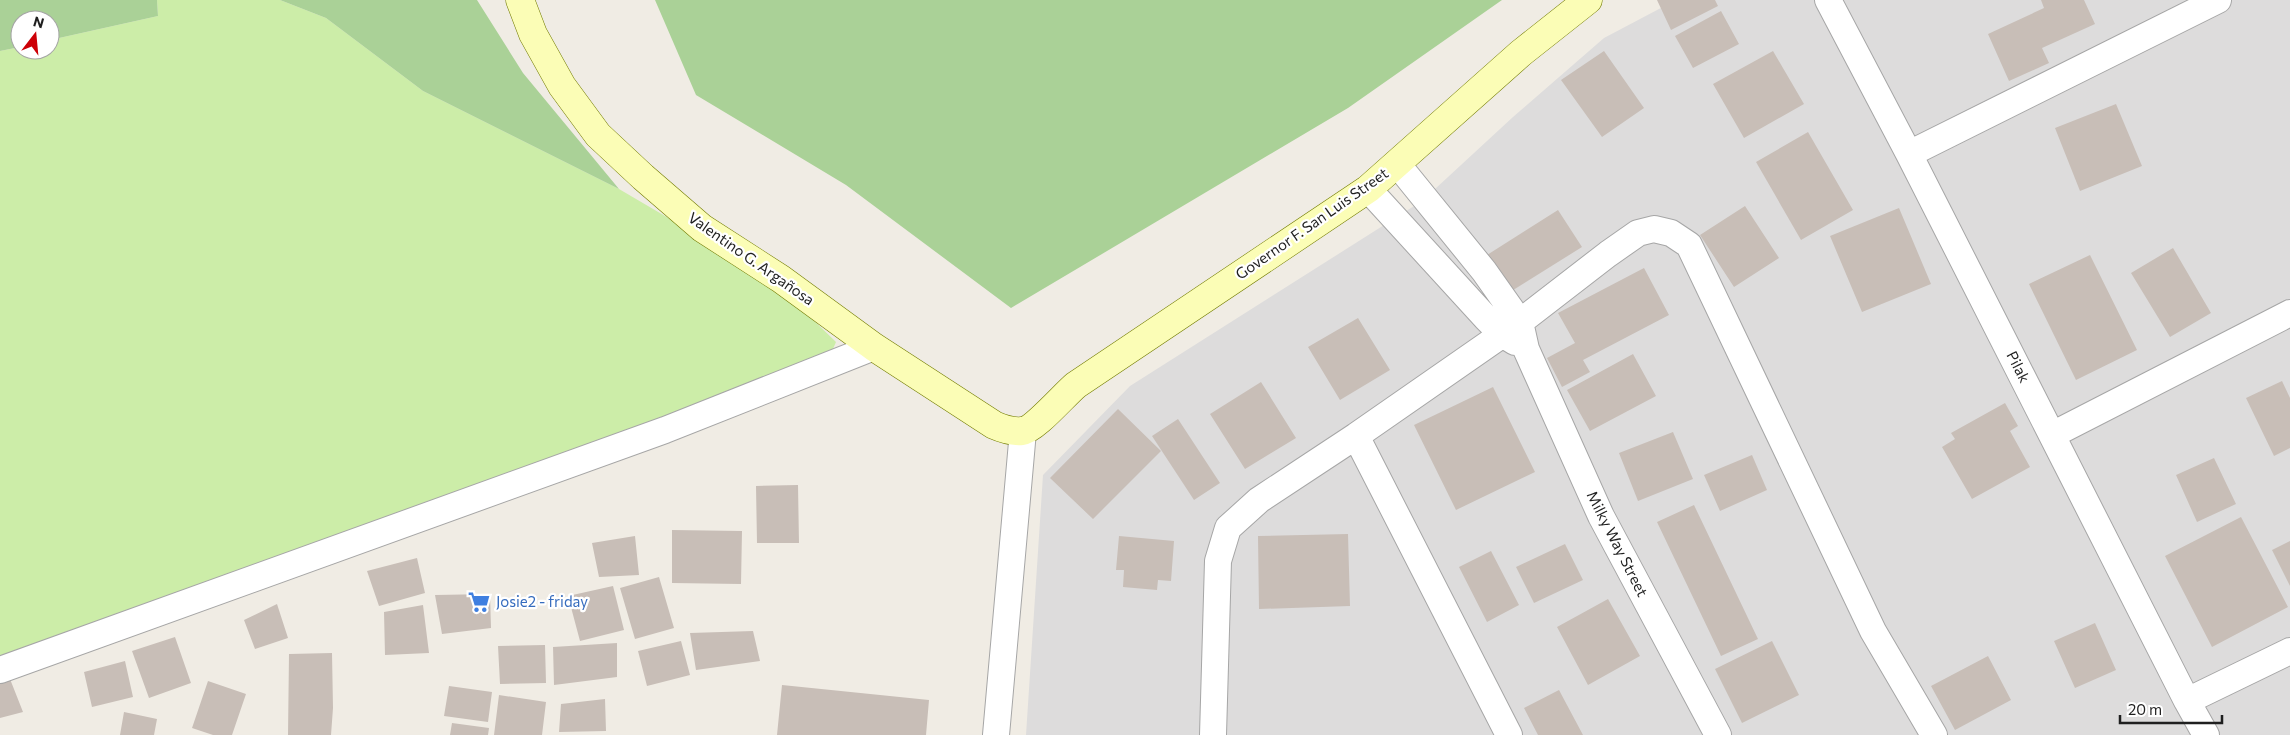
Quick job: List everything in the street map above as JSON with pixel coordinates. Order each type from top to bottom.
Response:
[{"type":"street","name":"Valentino G. Argañosa","points":[[520,0],[533,34],[562,86],[598,135],[702,228],[781,279],[874,347],[994,425],[1009,431],[1023,431]]},
{"type":"street","name":"Governor F. San Luis Street","points":[[1023,431],[1034,426],[1059,399],[1076,385],[1368,189],[1398,165],[1521,53],[1588,0]]},
{"type":"street","name":"Pilak","points":[[1828,0],[1909,154],[2206,735]]},
{"type":"street","points":[[1909,154],[2218,0]]},
{"type":"street","points":[[1398,165],[1484,271],[1511,328]]},
{"type":"street","points":[[1368,189],[1511,328]]},
{"type":"street","points":[[1213,735],[1218,561],[1228,528],[1259,500],[1356,436],[1511,328],[1608,254],[1638,233],[1654,229],[1671,233],[1689,245],[1873,631],[1934,735]]},
{"type":"street","points":[[2052,435],[2290,313]]},
{"type":"street","name":"Milky Way Street","points":[[1511,328],[1526,349],[1601,516],[1718,735]]},
{"type":"street","points":[[0,670],[664,430],[874,347]]},
{"type":"street","points":[[996,735],[1023,431]]},
{"type":"street","points":[[1356,436],[1509,735]]},
{"type":"street","points":[[2187,701],[2290,651]]},
{"type":"shaded area","points":[[1676,0],[2290,0],[2290,735],[1026,735],[1043,475],[1130,386],[1422,201],[1513,117],[1604,38]]},
{"type":"green space","points":[[0,0],[157,0],[158,16],[60,38],[60,10],[10,10],[10,49],[0,51]]},
{"type":"green space","points":[[157,0],[280,0],[326,18],[423,91],[619,189],[769,277],[836,342],[826,365],[0,658],[0,51],[10,49],[10,60],[60,60],[60,38],[158,16]]},
{"type":"green space","points":[[280,0],[477,0],[523,73],[619,189],[423,91],[326,18]]},
{"type":"green space","points":[[655,0],[1502,0],[1348,108],[1011,308],[846,185],[696,95]]},
{"type":"building","points":[[1657,0],[1715,0],[1718,6],[1671,30]]},
{"type":"building","points":[[2041,0],[2084,0],[2095,24],[2042,48],[2049,63],[2009,81],[1988,34],[2044,8]]},
{"type":"building","points":[[1721,11],[1739,44],[1693,68],[1675,36]]},
{"type":"building","points":[[1604,51],[1644,108],[1602,137],[1561,80]]},
{"type":"building","points":[[1773,51],[1804,104],[1744,138],[1713,84]]},
{"type":"building","points":[[2116,104],[2142,166],[2080,191],[2055,128]]},
{"type":"building","points":[[1808,132],[1853,210],[1801,240],[1756,162]]},
{"type":"building","points":[[1745,206],[1779,258],[1734,287],[1700,235]]},
{"type":"building","points":[[1899,208],[1931,284],[1862,312],[1830,236]]},
{"type":"building","points":[[1558,210],[1582,247],[1510,292],[1487,255]]},
{"type":"building","points":[[2173,248],[2211,313],[2170,337],[2131,273]]},
{"type":"building","points":[[2090,255],[2137,350],[2076,380],[2029,284]]},
{"type":"building","points":[[1644,268],[1669,315],[1583,360],[1590,372],[1562,387],[1547,358],[1575,343],[1558,313]]},
{"type":"building","points":[[1358,318],[1390,370],[1340,400],[1308,347]]},
{"type":"building","points":[[1633,354],[1656,396],[1590,431],[1567,390]]},
{"type":"building","points":[[2282,381],[2290,398],[2290,448],[2274,456],[2246,398]]},
{"type":"building","points":[[1261,382],[1296,438],[1245,469],[1210,414]]},
{"type":"building","points":[[1493,387],[1535,472],[1456,510],[1414,425]]},
{"type":"building","points":[[2005,403],[2018,426],[2010,431],[2030,467],[1972,499],[1942,447],[1955,439],[1951,433]]},
{"type":"building","points":[[1118,409],[1161,451],[1093,519],[1050,478]]},
{"type":"building","points":[[1178,419],[1220,483],[1194,500],[1152,436]]},
{"type":"building","points":[[1673,432],[1693,479],[1638,501],[1619,453]]},
{"type":"building","points":[[1752,455],[1767,490],[1720,511],[1704,475]]},
{"type":"building","points":[[2214,458],[2236,504],[2197,522],[2176,475]]},
{"type":"building","points":[[798,485],[799,543],[757,543],[756,486]]},
{"type":"building","points":[[1694,505],[1758,639],[1721,656],[1657,522]]},
{"type":"building","points":[[2241,517],[2288,607],[2212,647],[2165,556]]},
{"type":"building","points":[[672,530],[742,531],[741,584],[672,583]]},
{"type":"building","points":[[1348,534],[1350,606],[1259,609],[1258,536]]},
{"type":"building","points":[[635,536],[639,575],[599,577],[592,543]]},
{"type":"building","points":[[1119,536],[1174,541],[1171,581],[1158,580],[1157,590],[1123,587],[1124,570],[1116,570]]},
{"type":"building","points":[[2290,541],[2290,586],[2272,550]]},
{"type":"building","points":[[1565,544],[1583,580],[1534,603],[1516,567]]},
{"type":"building","points":[[1491,551],[1519,605],[1487,622],[1459,567]]},
{"type":"building","points":[[417,558],[425,593],[379,606],[367,571]]},
{"type":"building","points":[[659,577],[674,628],[635,639],[620,588]]},
{"type":"building","points":[[613,586],[624,630],[580,641],[568,596]]},
{"type":"building","points":[[490,594],[491,628],[442,634],[435,595]]},
{"type":"building","points":[[1608,599],[1640,656],[1588,685],[1557,627]]},
{"type":"building","points":[[277,604],[288,638],[255,649],[244,620]]},
{"type":"building","points":[[423,605],[429,653],[385,655],[384,612]]},
{"type":"building","points":[[2095,623],[2116,670],[2075,688],[2054,641]]},
{"type":"building","points":[[753,631],[760,661],[696,670],[690,633]]},
{"type":"building","points":[[175,637],[191,683],[149,698],[132,651]]},
{"type":"building","points":[[681,641],[690,675],[647,686],[638,651]]},
{"type":"building","points":[[1772,641],[1799,695],[1742,723],[1715,669]]},
{"type":"building","points":[[617,643],[617,677],[554,685],[553,647]]},
{"type":"building","points":[[545,645],[546,683],[500,684],[498,646]]},
{"type":"building","points":[[332,653],[333,708],[331,735],[288,735],[289,654]]},
{"type":"building","points":[[1988,656],[2011,700],[1955,730],[1931,686]]},
{"type":"building","points":[[125,661],[133,697],[92,707],[84,672]]},
{"type":"building","points":[[10,679],[23,712],[0,718],[0,682]]},
{"type":"building","points":[[208,681],[246,694],[232,735],[213,735],[192,728]]},
{"type":"building","points":[[782,685],[929,700],[926,735],[777,735]]},
{"type":"building","points":[[449,686],[492,692],[488,722],[444,716]]},
{"type":"building","points":[[1559,690],[1583,735],[1538,735],[1524,708]]},
{"type":"building","points":[[499,695],[546,702],[542,735],[494,735]]},
{"type":"building","points":[[605,699],[606,731],[559,732],[561,704]]},
{"type":"building","points":[[124,712],[157,719],[154,735],[120,735]]},
{"type":"building","points":[[452,723],[489,728],[488,735],[450,735]]},
{"type":"place","name":"Josie2 - friday","points":[[479,602]]}]
